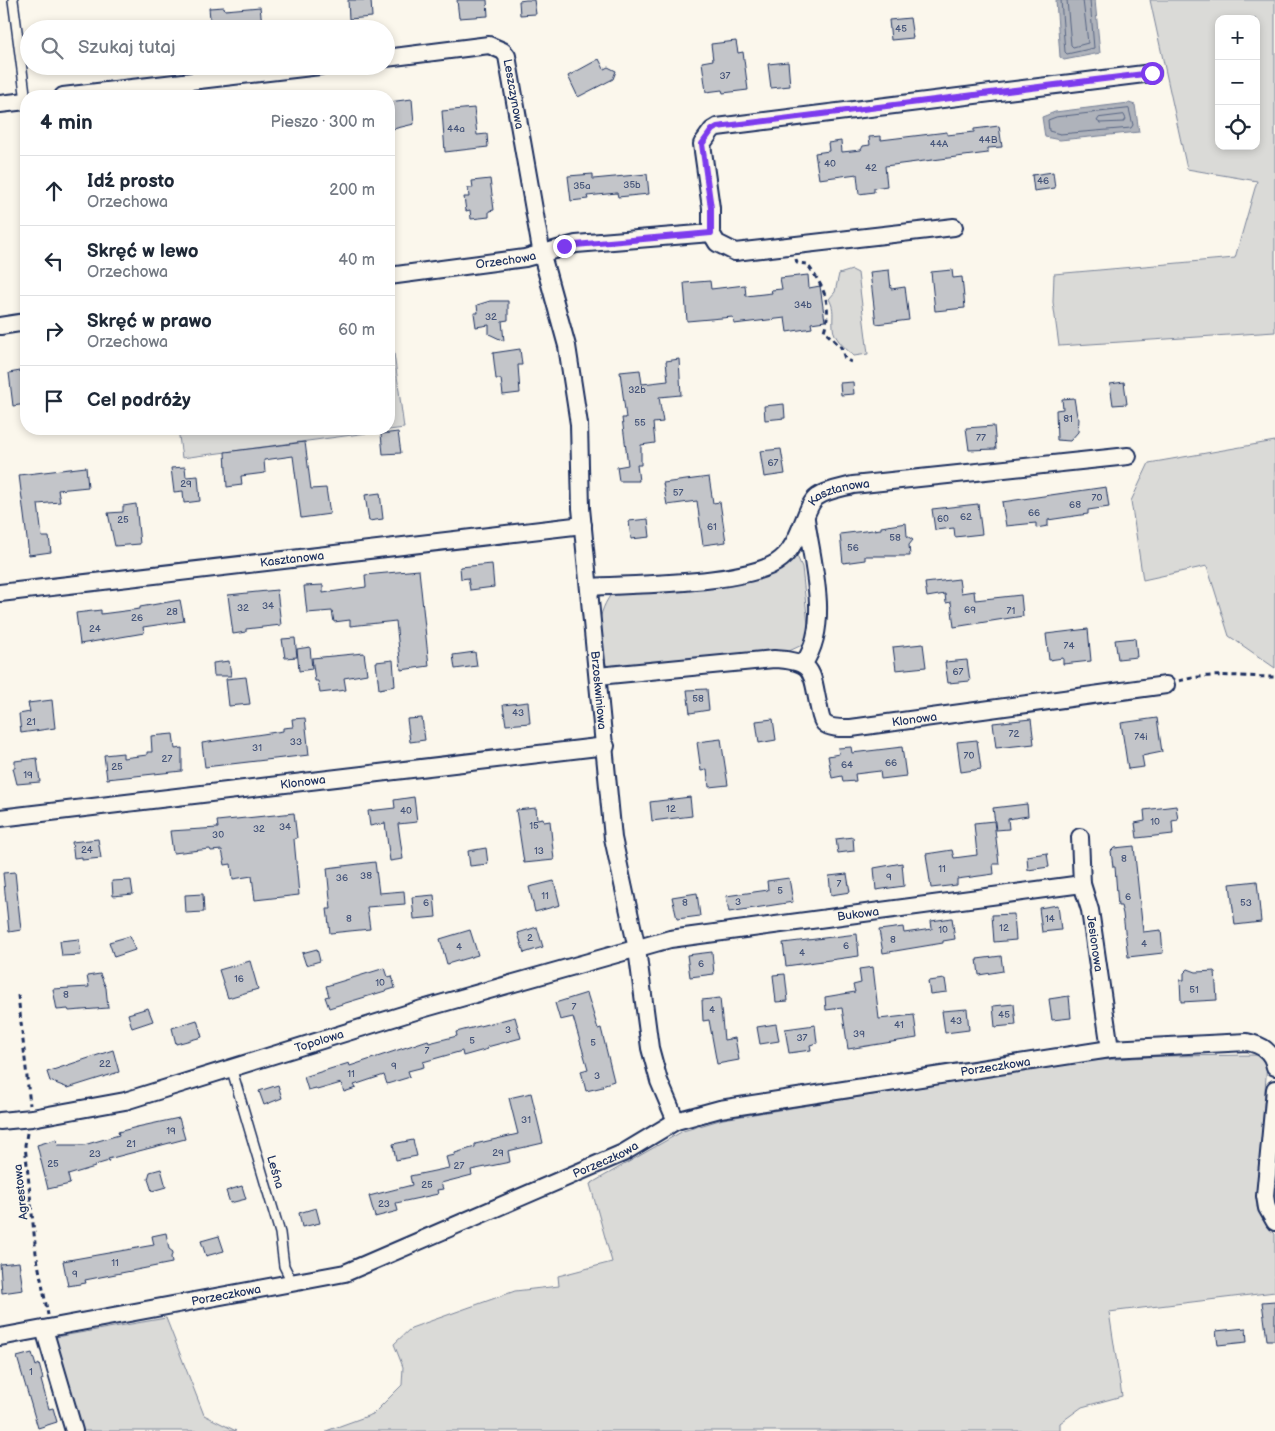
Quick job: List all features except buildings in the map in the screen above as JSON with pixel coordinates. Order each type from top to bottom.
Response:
[{"type":"street","name":"Leszczynowa","points":[[395,57],[489,45],[503,51],[506,56],[542,255]]},
{"type":"street","points":[[954,228],[735,252],[717,243],[711,233],[711,208],[702,144],[712,130],[717,127],[1152,73]]},
{"type":"street","points":[[114,90],[243,75]]},
{"type":"street","points":[[0,104],[20,102]]},
{"type":"street","name":"Orzechowa","points":[[395,275],[542,255],[564,246],[576,244],[711,233]]},
{"type":"street","name":"Brzoskwiniowa","points":[[542,255],[567,346],[577,414],[582,525],[606,746],[613,838],[636,949],[650,1048],[659,1080],[676,1121]]},
{"type":"street","points":[[0,326],[20,323]]},
{"type":"street","name":"Kasztanowa","points":[[590,587],[727,577],[756,572],[771,566],[790,551],[806,519],[811,502],[817,496],[853,485],[1128,456]]},
{"type":"street","points":[[598,676],[774,659],[796,660],[804,663],[811,653],[817,632],[819,614],[806,519]]},
{"type":"street","name":"Kasztanowa","points":[[0,593],[582,525]]},
{"type":"street","name":"Klonowa","points":[[804,663],[812,676],[824,724],[832,727],[861,727],[1166,685]]},
{"type":"street","name":"Klonowa","points":[[0,818],[606,746]]},
{"type":"street","name":"Jesionowa","points":[[1080,837],[1082,884],[1090,910],[1110,1049]]},
{"type":"street","name":"Bukowa","points":[[636,949],[670,939],[1082,884]]},
{"type":"street","name":"Topolowa","points":[[0,1121],[32,1118],[125,1101],[422,1009],[636,949]]},
{"type":"street","name":"Porzeczkowa","points":[[0,1337],[345,1273],[385,1258],[623,1152],[676,1121],[720,1109],[1110,1049],[1225,1042],[1260,1045],[1268,1051],[1275,1067]]},
{"type":"street","points":[[1275,1089],[1265,1196],[1267,1208],[1275,1222]]},
{"type":"street","points":[[48,1328],[74,1431]]},
{"type":"lane","points":[[13,0],[20,54]]},
{"type":"lane","points":[[23,75],[25,90]]},
{"type":"lane","name":"Leśna","points":[[231,1067],[280,1233],[284,1266],[293,1284]]},
{"type":"path","points":[[795,246],[797,263],[807,264],[818,278],[828,302],[824,331],[841,347],[845,359],[851,362]]},
{"type":"path","points":[[1166,685],[1194,676],[1225,674],[1275,677]]},
{"type":"path","name":"Agrestowa","points":[[18,995],[32,1118],[25,1145],[36,1253],[48,1328]]},
{"type":"shaded area","points":[[1150,0],[1275,0],[1275,332],[1059,346],[1053,302],[1054,274],[1235,258],[1257,181],[1187,169]]},
{"type":"shaded area","points":[[852,270],[858,273],[868,354],[854,356],[840,343],[835,335],[833,310],[829,299],[835,292],[839,274]]},
{"type":"shaded area","points":[[395,361],[404,428],[395,429]]},
{"type":"shaded area","points":[[179,435],[352,435],[182,458]]},
{"type":"shaded area","points":[[1275,441],[1275,668],[1229,636],[1207,566],[1143,580],[1131,501],[1149,463]]},
{"type":"shaded area","points":[[796,554],[802,567],[809,635],[802,645],[785,653],[615,670],[607,667],[601,645],[599,626],[603,608],[615,589],[769,573],[787,565]]},
{"type":"shaded area","points":[[1257,1055],[1267,1062],[1257,1207],[1266,1224],[1275,1234],[1275,1292],[1109,1312],[1122,1396],[1082,1407],[1060,1423],[1060,1431],[326,1431],[373,1414],[402,1385],[403,1367],[394,1344],[411,1328],[515,1291],[559,1286],[558,1276],[612,1262],[590,1184],[683,1131],[723,1119],[1083,1061],[1164,1056]]},
{"type":"shaded area","points":[[166,1318],[204,1415],[236,1431],[82,1431],[50,1338]]},
{"type":"water","points":[[1056,0],[1095,0],[1100,53],[1064,60],[1060,57]]},
{"type":"water","points":[[1129,103],[1135,105],[1139,132],[1060,140],[1045,137],[1042,117],[1055,112]]},
{"type":"route","points":[[564,246],[711,233],[711,208],[702,157],[702,144],[712,130],[717,127],[1152,73]]}]
